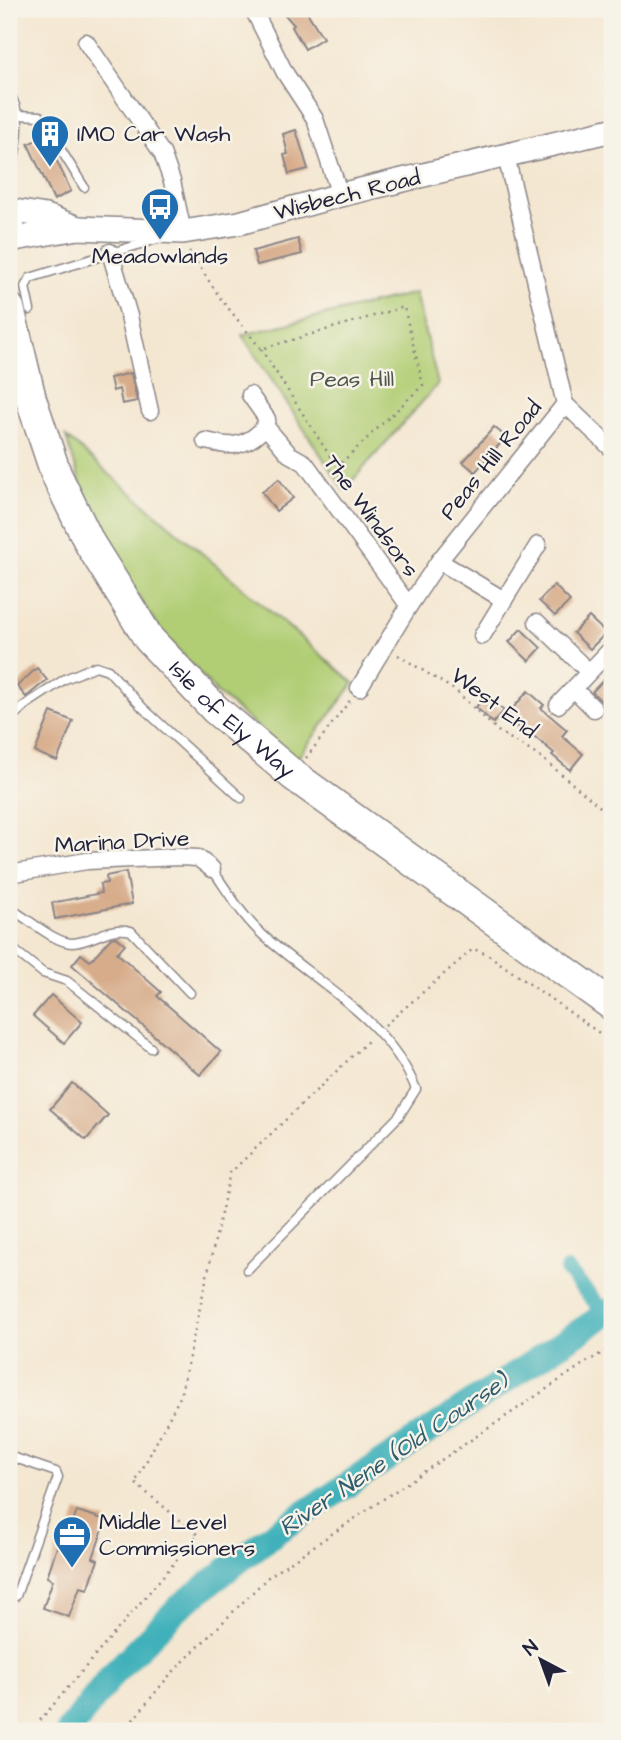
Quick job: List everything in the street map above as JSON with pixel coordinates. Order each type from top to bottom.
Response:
[{"type":"highway","points":[[9,212],[9,234]]},
{"type":"highway","name":"Isle of Ely Way","points":[[20,309],[31,399],[56,474],[90,544],[149,639],[215,709],[293,775],[612,1005]]},
{"type":"main road","name":"Wisbech Road","points":[[9,240],[78,228],[183,232],[239,223],[340,195],[612,130]]},
{"type":"main road","name":"Wisbech Road","points":[[9,212],[46,216],[78,228]]},
{"type":"street","points":[[253,9],[285,73],[315,119],[340,195]]},
{"type":"street","points":[[86,42],[162,153],[173,181],[183,232]]},
{"type":"street","name":"Peas Hill Road","points":[[359,688],[439,561],[565,404],[506,156]]},
{"type":"street","points":[[110,252],[129,316],[150,411]]},
{"type":"street","name":"The Windsors","points":[[250,396],[267,419],[266,427],[289,454],[305,463],[409,606]]},
{"type":"street","points":[[565,404],[612,449]]},
{"type":"street","points":[[205,441],[234,445],[258,434],[266,427]]},
{"type":"street","points":[[482,636],[538,545]]},
{"type":"street","points":[[439,561],[503,600]]},
{"type":"street","points":[[537,622],[589,672]]},
{"type":"street","points":[[558,705],[612,648]]},
{"type":"street","points":[[573,689],[594,709]]},
{"type":"street","name":"Marina Drive","points":[[9,874],[87,861],[179,857],[198,858],[212,869]]},
{"type":"lane","points":[[9,93],[15,102],[18,115],[9,177]]},
{"type":"lane","points":[[18,115],[40,116],[84,187]]},
{"type":"lane","points":[[20,309],[30,278],[183,232]]},
{"type":"lane","points":[[9,720],[24,706],[65,679],[96,666],[108,670],[153,718],[241,798]]},
{"type":"lane","name":"Marina Drive","points":[[212,869],[246,918],[264,937],[339,995],[379,1031],[408,1069],[416,1089],[399,1116],[247,1270]]},
{"type":"lane","points":[[9,908],[59,939],[72,943],[120,928],[131,931],[190,993]]},
{"type":"lane","points":[[9,946],[43,973],[67,981],[151,1048]]},
{"type":"lane","points":[[9,1456],[55,1472],[58,1477],[16,1596]]},
{"type":"path","points":[[183,232],[188,250],[201,270],[261,349],[337,467],[423,385],[404,307],[261,349]]},
{"type":"path","name":"West End","points":[[386,647],[456,691],[498,731],[542,758],[612,817]]},
{"type":"path","points":[[293,775],[359,688]]},
{"type":"path","points":[[31,1731],[198,1535],[135,1483],[180,1397],[230,1173],[379,1031],[474,950],[486,954],[612,1042]]},
{"type":"path","points":[[124,1731],[168,1677],[268,1577],[612,1347]]},
{"type":"green space","name":"Peas Hill","points":[[415,293],[438,384],[344,490],[242,335]]},
{"type":"green space","points":[[66,437],[354,683],[296,760],[217,693],[161,631],[121,570],[87,503]]},
{"type":"building","points":[[280,9],[305,9],[323,38],[305,49],[292,27],[294,25]]},
{"type":"building","points":[[296,130],[308,169],[289,174],[284,155],[288,154],[283,134]]},
{"type":"building","name":"IMO Car Wash","points":[[45,136],[71,191],[54,200],[28,144]]},
{"type":"building","points":[[298,239],[302,254],[257,265],[253,251]]},
{"type":"building","points":[[131,373],[137,401],[122,404],[119,389],[113,391],[110,378]]},
{"type":"building","points":[[494,427],[506,437],[475,472],[463,462]]},
{"type":"building","points":[[279,479],[293,498],[276,511],[262,492]]},
{"type":"building","points":[[554,585],[570,601],[555,616],[539,601]]},
{"type":"building","points":[[589,617],[606,633],[590,649],[573,633]]},
{"type":"building","points":[[521,629],[541,648],[529,661],[509,642]]},
{"type":"building","points":[[37,668],[47,680],[26,697],[17,686]]},
{"type":"building","points":[[612,671],[612,701],[607,707],[592,692]]},
{"type":"building","points":[[528,691],[544,705],[541,708],[567,730],[562,736],[583,754],[570,770],[552,755],[554,753],[506,716]]},
{"type":"building","points":[[486,695],[504,711],[493,723],[476,707]]},
{"type":"building","points":[[51,712],[73,721],[57,761],[35,752]]},
{"type":"building","points":[[126,872],[132,904],[55,919],[52,903],[101,893],[100,884],[107,883],[106,876]]},
{"type":"building","points":[[116,937],[125,944],[117,953],[161,992],[157,996],[221,1052],[200,1075],[72,965],[81,954],[90,961],[111,938]]},
{"type":"building","points":[[51,995],[82,1022],[64,1043],[33,1016]]},
{"type":"building","points":[[72,1083],[108,1115],[86,1140],[50,1109]]},
{"type":"building","name":"Middle Level Commissioners","points":[[77,1511],[106,1520],[93,1558],[98,1560],[88,1589],[80,1587],[69,1617],[43,1608],[53,1580],[47,1577],[57,1547],[64,1549]]},
{"type":"waterway","points":[[567,1270],[606,1314]]},
{"type":"waterway","name":"River Nene (Old Course)","points":[[69,1731],[112,1675],[179,1607],[276,1532],[612,1310]]},
{"type":"place","name":"IMO Car Wash","points":[[50,168]]},
{"type":"place","name":"Meadowlands","points":[[160,241]]},
{"type":"place","name":"Middle Level Commissioners","points":[[72,1569]]}]
